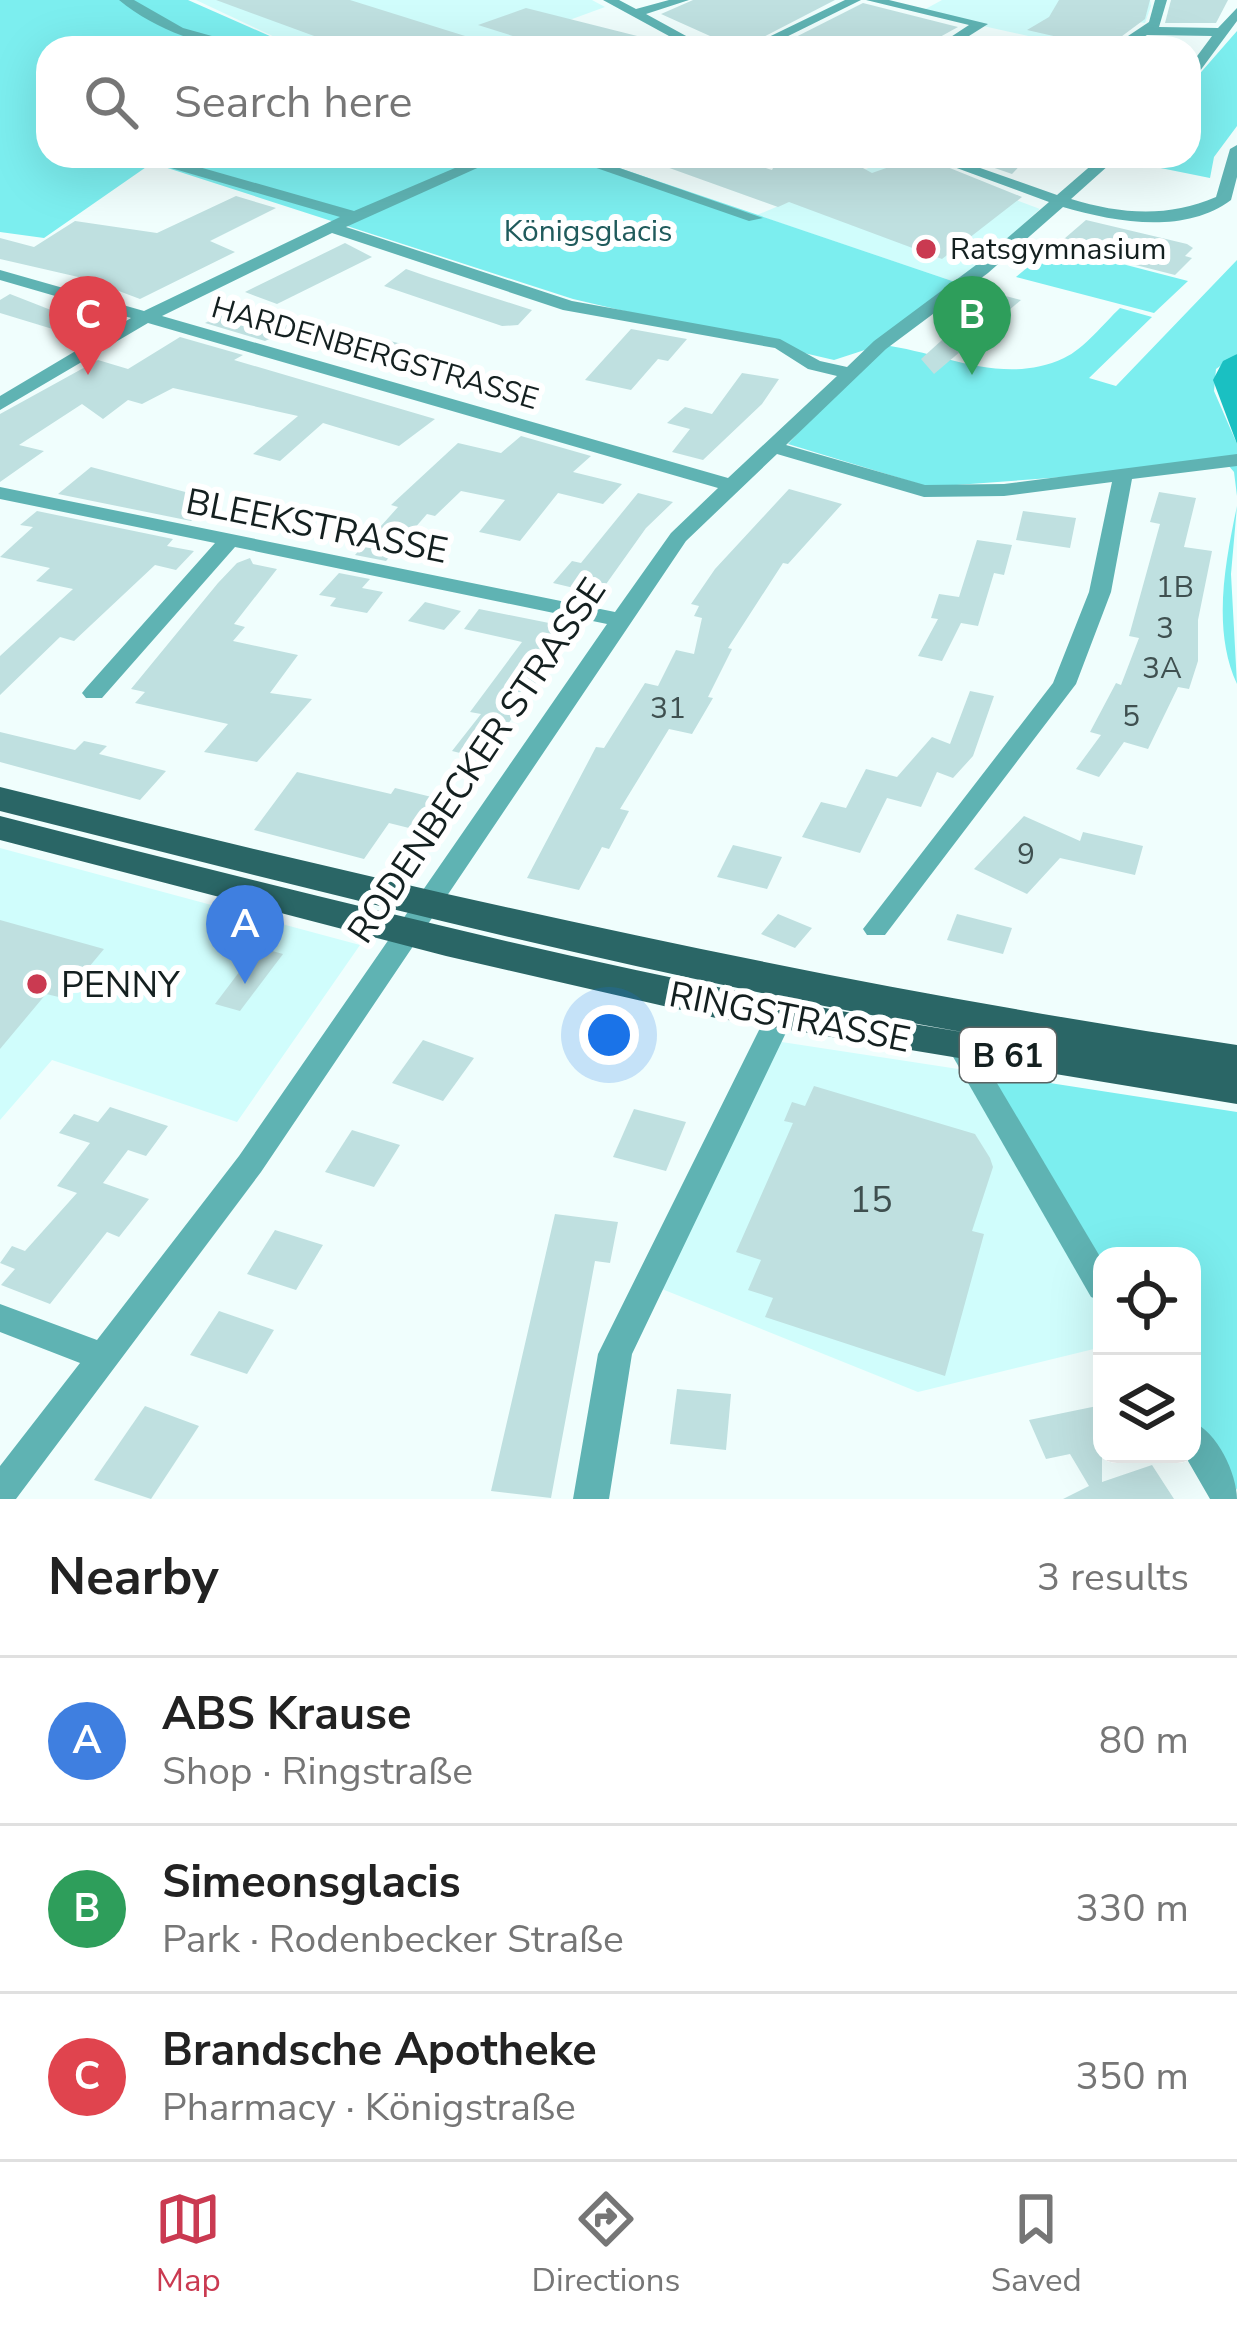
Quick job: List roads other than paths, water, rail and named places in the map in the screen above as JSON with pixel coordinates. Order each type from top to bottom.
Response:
[{"type":"main road","name":"RINGSTRASSE","points":[[0,799],[780,1016],[1237,1088]]},
{"type":"main road","name":"RINGSTRASSE","points":[[0,828],[415,918],[976,1020],[1237,1061]]},
{"type":"street","points":[[125,0],[178,31],[199,36]]},
{"type":"street","points":[[609,0],[679,36]]},
{"type":"street","points":[[636,13],[683,0]]},
{"type":"street","points":[[778,36],[855,0]]},
{"type":"street","points":[[872,0],[980,24],[960,36]]},
{"type":"street","points":[[1137,36],[1155,24],[1160,0]]},
{"type":"street","points":[[1201,60],[1237,12]]},
{"type":"street","points":[[1145,31],[1223,32]]},
{"type":"street","points":[[966,168],[1061,202],[1135,214],[1198,212],[1223,200],[1237,149]]},
{"type":"street","points":[[186,168],[356,217]]},
{"type":"street","points":[[0,404],[147,319],[468,168]]},
{"type":"street","points":[[606,168],[755,218]]},
{"type":"street","name":"RODENBECKER STRASSE","points":[[0,1493],[250,1164],[678,537],[850,374],[1098,168]]},
{"type":"street","points":[[334,228],[569,306],[780,344],[814,364],[850,374]]},
{"type":"street","name":"HARDENBERGSTRASSE","points":[[0,275],[733,486]]},
{"type":"street","points":[[774,448],[923,491],[1004,490],[1237,460]]},
{"type":"street","points":[[877,928],[1064,684],[1100,592],[1123,476]]},
{"type":"street","name":"BLEEKSTRASSE","points":[[0,494],[621,620]]},
{"type":"street","points":[[94,694],[228,542]]},
{"type":"street","points":[[591,1499],[615,1354],[780,1016]]},
{"type":"street","points":[[962,1048],[1093,1273]]},
{"type":"street","points":[[0,1318],[103,1357]]},
{"type":"street","points":[[1201,1452],[1229,1499]]},
{"type":"place","name":"Ratsgymnasium","points":[[926,249]]},
{"type":"place","name":"Brandsche Apotheke","points":[[88,375]]},
{"type":"place","name":"Simeonsglacis","points":[[972,375]]},
{"type":"place","name":"PENNY","points":[[37,984]]},
{"type":"place","name":"ABS Krause","points":[[245,984]]},
{"type":"park label","name":"Königsglacis","points":[[588,231]]}]
